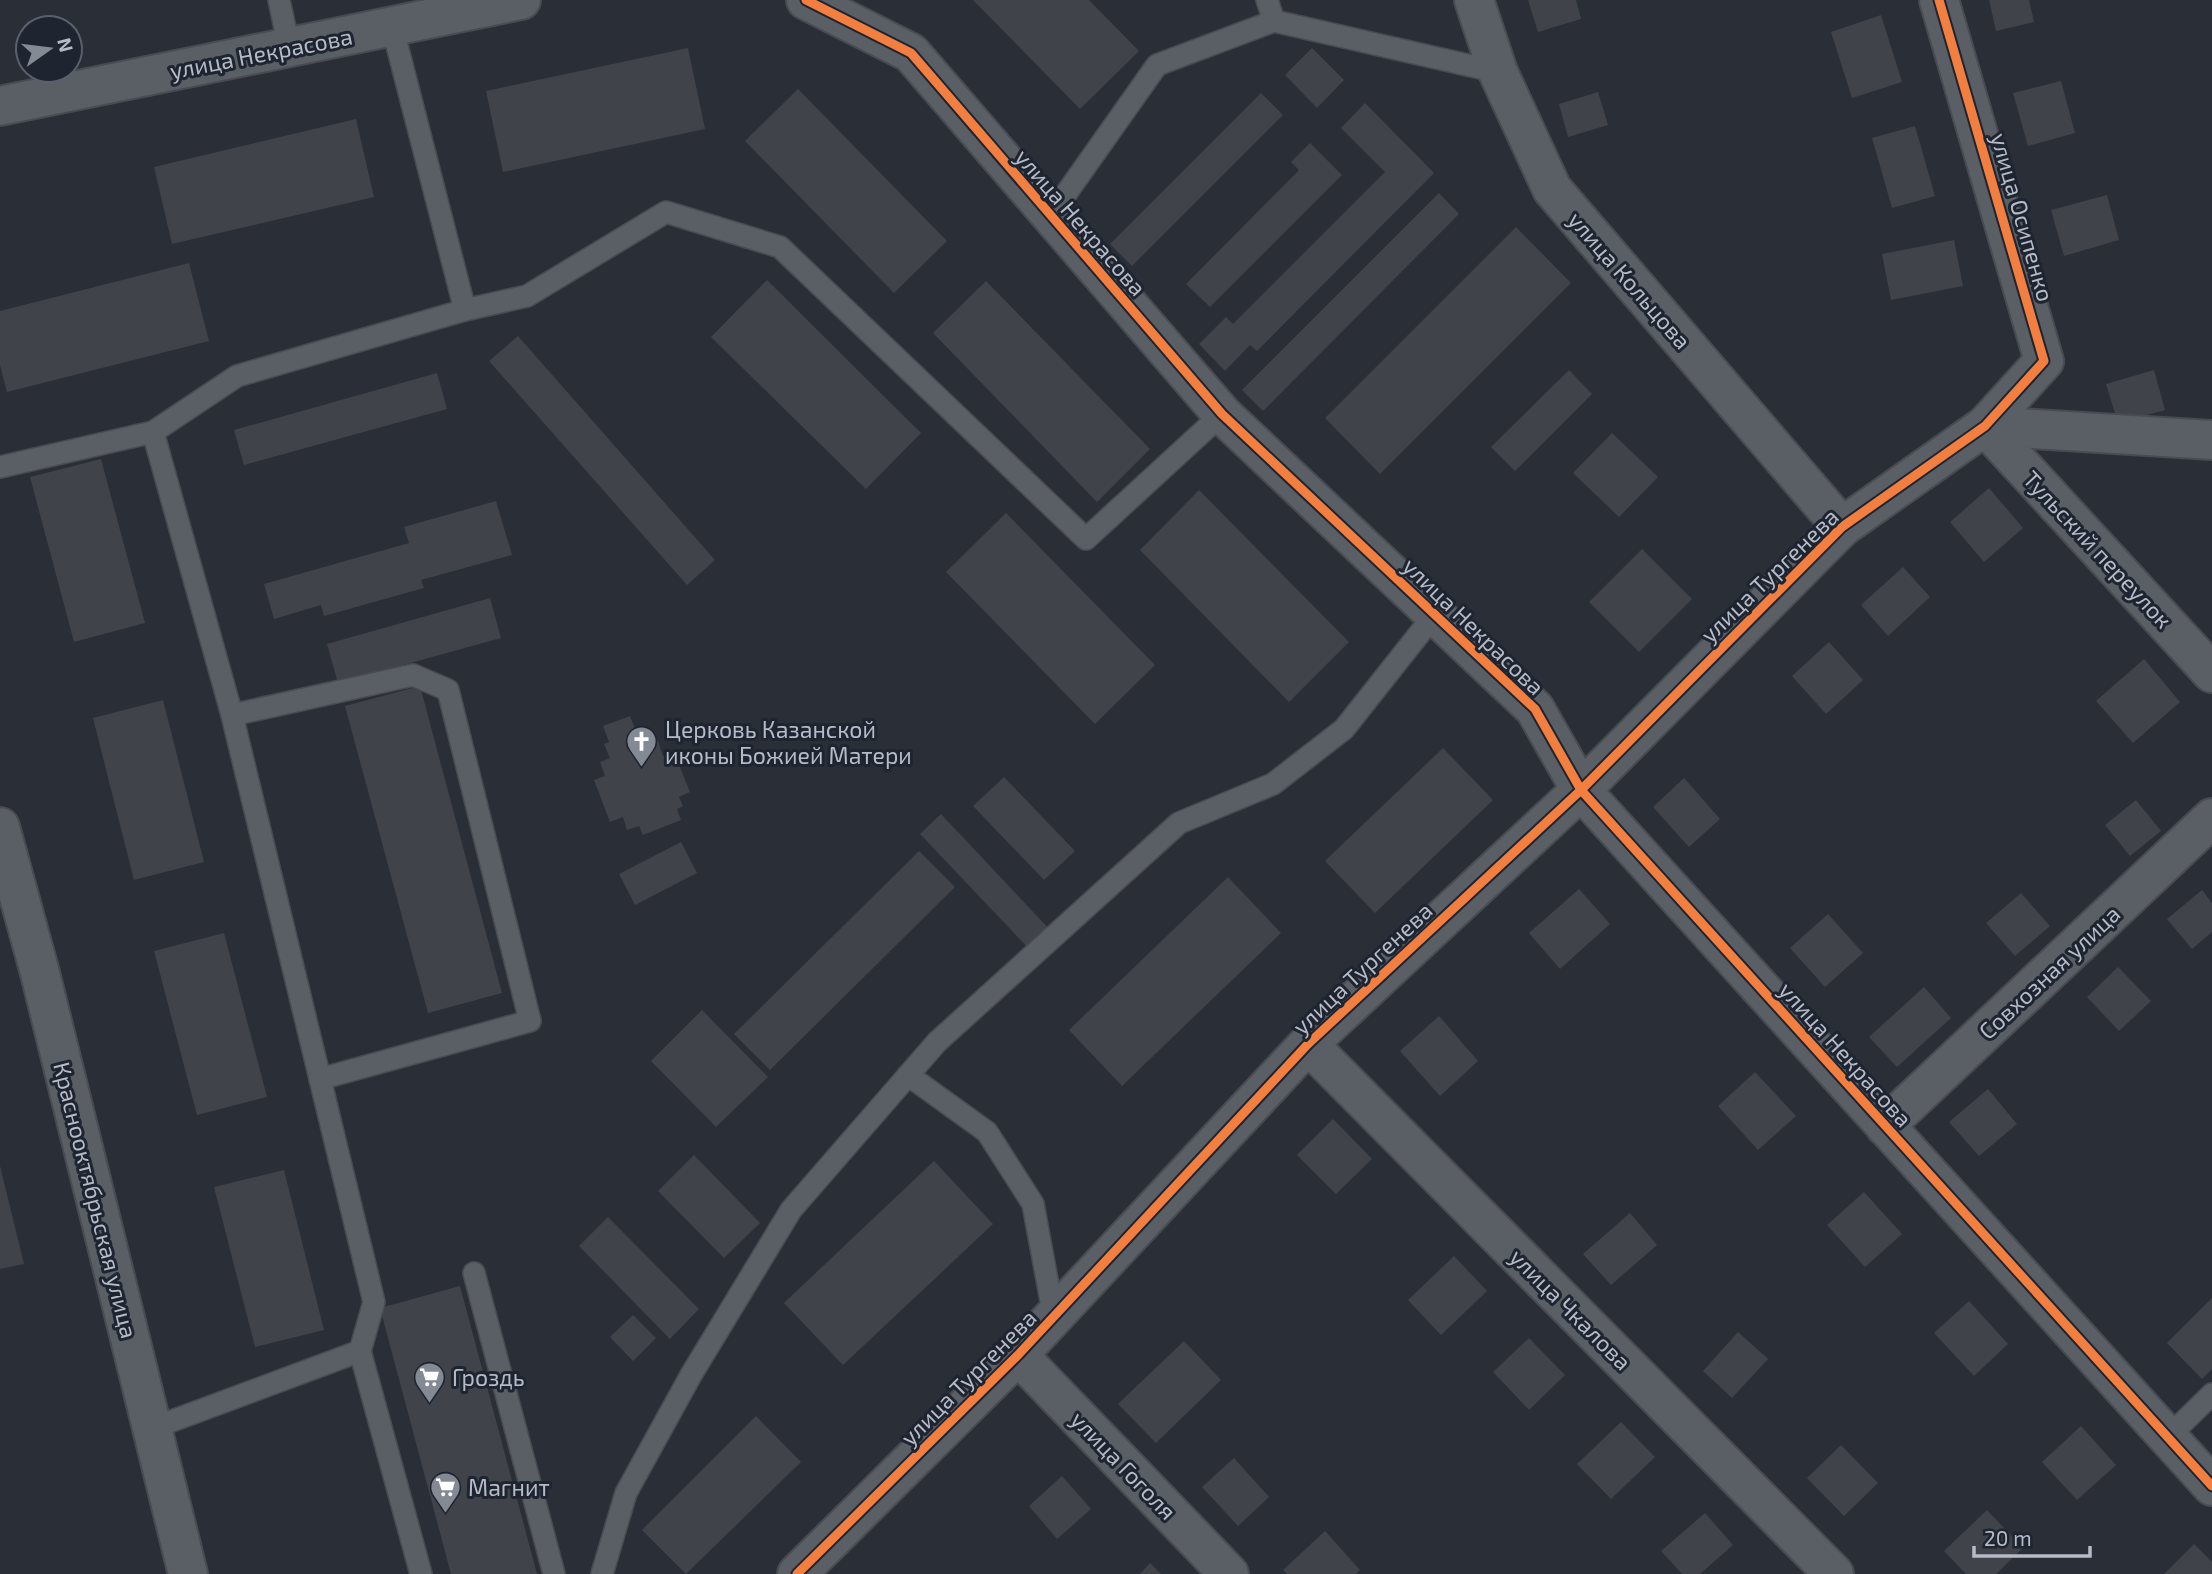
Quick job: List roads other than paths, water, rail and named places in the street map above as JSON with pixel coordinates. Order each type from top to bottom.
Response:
[{"type":"street","name":"улица Некрасова","points":[[0,106],[521,0]]},
{"type":"street","name":"улица Некрасова","points":[[806,0],[911,53],[1222,414],[1535,709],[1581,790],[2212,1486]]},
{"type":"street","name":"улица Кольцова","points":[[1474,0],[1498,72],[1552,189],[1842,527]]},
{"type":"street","name":"улица Осипенко","points":[[1939,0],[2044,361],[1984,426]]},
{"type":"street","points":[[1984,426],[2212,440]]},
{"type":"street","name":"улица Тургенева","points":[[797,1574],[1018,1355],[1308,1044],[1581,790],[1842,527],[1984,426]]},
{"type":"street","name":"Тульский переулок","points":[[1984,426],[2212,673]]},
{"type":"street","name":"Совхозная улица","points":[[1885,1126],[2212,818]]},
{"type":"street","name":"Краснооктябрьская улица","points":[[0,827],[40,973],[188,1574]]},
{"type":"street","name":"улица Чкалова","points":[[1308,1044],[1834,1574]]},
{"type":"street","name":"улица Гоголя","points":[[1018,1355],[1229,1574]]},
{"type":"lane","points":[[279,0],[289,47]]},
{"type":"lane","points":[[1267,0],[1274,21]]},
{"type":"lane","points":[[1051,215],[1157,65],[1274,21],[1498,72]]},
{"type":"lane","points":[[392,26],[465,310]]},
{"type":"lane","points":[[0,467],[153,432],[237,376],[465,310],[527,296],[666,212],[780,247],[1086,539],[1222,414]]},
{"type":"lane","points":[[153,432],[232,715],[374,1302],[360,1351],[421,1574]]},
{"type":"lane","points":[[602,1574],[626,1493],[691,1375],[791,1210],[908,1075],[937,1042],[1180,823],[1273,784],[1344,729],[1435,614]]},
{"type":"lane","points":[[232,715],[413,675],[448,690],[530,1021],[320,1079]]},
{"type":"lane","points":[[908,1075],[987,1132],[1033,1204],[1054,1317]]},
{"type":"lane","points":[[474,1273],[554,1574]]},
{"type":"lane","points":[[153,1428],[360,1351]]},
{"type":"lane","points":[[2168,1437],[2212,1394]]},
{"type":"place","name":"Церковь Казанской иконы Божией Матери","points":[[642,769]]},
{"type":"place","name":"Гроздь","points":[[429,1404]]},
{"type":"place","name":"Магнит","points":[[445,1514]]}]
